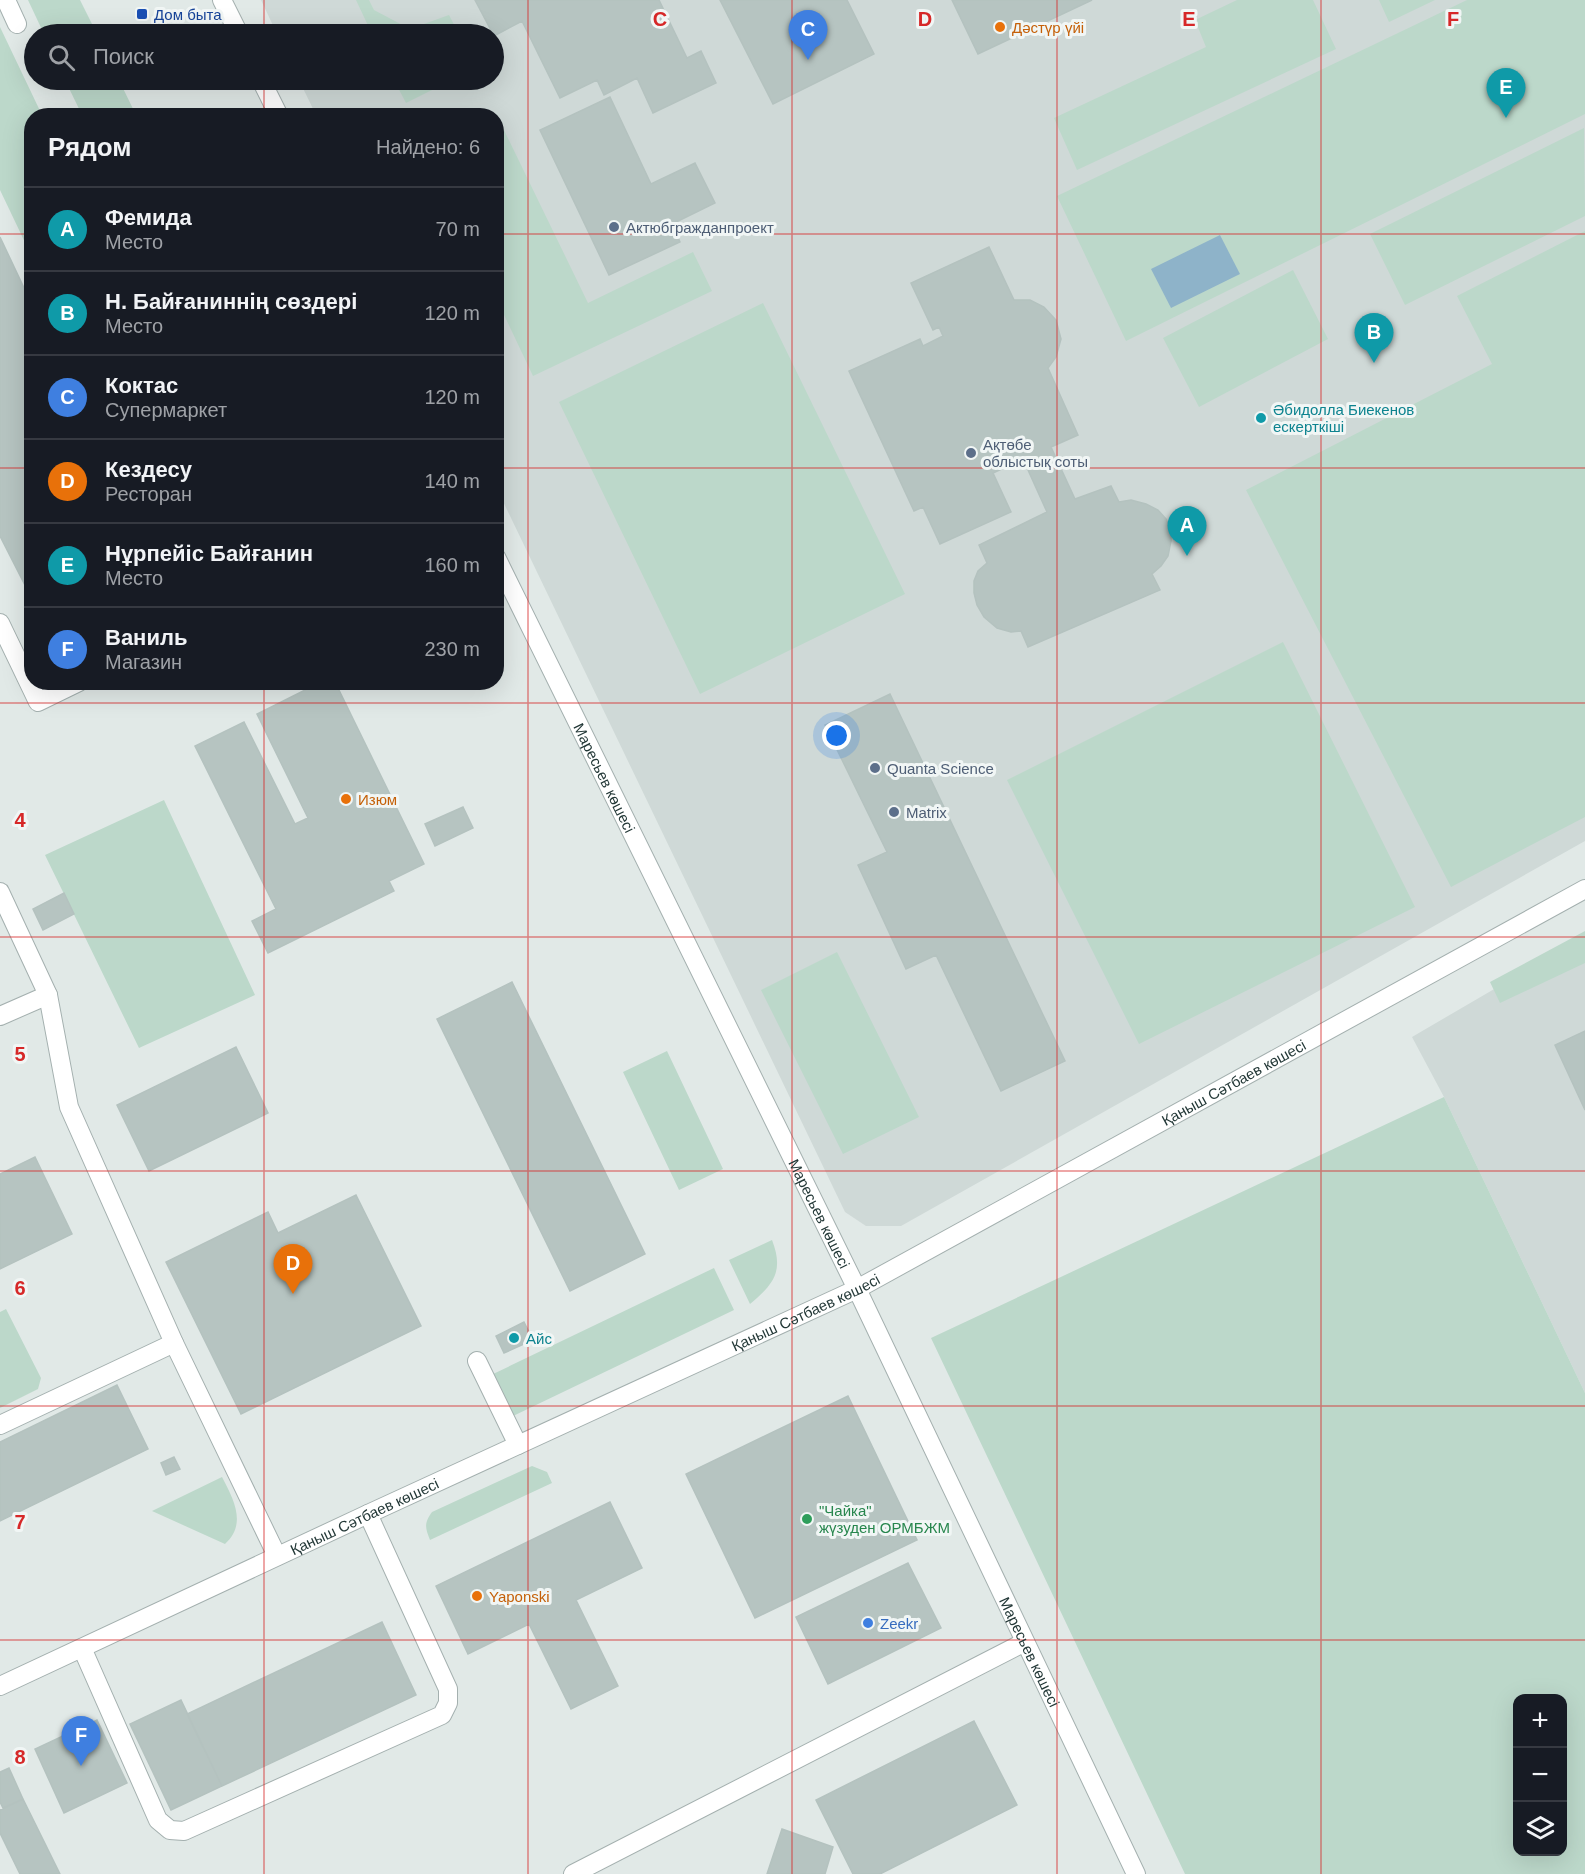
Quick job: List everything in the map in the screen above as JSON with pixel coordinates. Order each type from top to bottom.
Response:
[{"type":"street","points":[[6,0],[17,24]]},
{"type":"street","points":[[222,0],[234,24]]},
{"type":"street","points":[[266,90],[275,108]]},
{"type":"street","name":"Маресьев көшесі","points":[[504,573],[857,1289],[1136,1874]]},
{"type":"street","points":[[0,623],[24,673]]},
{"type":"street","points":[[32,690],[38,702],[63,690]]},
{"type":"street","name":"Қаныш Сәтбаев көшесі","points":[[0,1686],[857,1289],[1585,889]]},
{"type":"street","points":[[0,892],[48,995],[69,1107],[174,1343],[278,1556]]},
{"type":"street","points":[[0,1016],[48,995]]},
{"type":"street","points":[[0,1425],[174,1343]]},
{"type":"street","points":[[477,1361],[518,1445]]},
{"type":"street","points":[[82,1648],[158,1820],[170,1830],[184,1831],[442,1715],[447,1703],[448,1689],[368,1514]]},
{"type":"street","points":[[573,1874],[1025,1642]]},
{"type":"shaded area","points":[[261,0],[1585,0],[1585,841],[901,1226],[866,1226],[845,1212],[504,504],[504,108],[313,108],[304,90],[504,90],[504,24],[272,24]]},
{"type":"shaded area","points":[[1585,936],[1585,1393],[1444,1097],[1412,1037]]},
{"type":"green space","points":[[28,0],[80,0],[92,24],[39,24]]},
{"type":"green space","points":[[356,0],[369,0],[374,10],[401,24],[367,24]]},
{"type":"green space","points":[[1237,0],[1313,0],[1336,49],[1077,170],[1054,118],[1206,47],[1195,20]]},
{"type":"green space","points":[[1379,0],[1435,0],[1389,22]]},
{"type":"green space","points":[[1467,0],[1585,0],[1585,114],[1126,341],[1057,196]]},
{"type":"green space","points":[[449,15],[454,24],[424,24]]},
{"type":"green space","points":[[0,27],[24,77],[24,90],[30,90],[39,108],[24,108],[24,240],[0,190]]},
{"type":"green space","points":[[70,90],[124,90],[133,108],[79,108]]},
{"type":"green space","points":[[399,90],[432,90],[406,103]]},
{"type":"green space","points":[[1584,128],[1585,216],[1405,305],[1370,234]]},
{"type":"green space","points":[[504,130],[588,303],[693,252],[712,291],[533,376],[504,315]]},
{"type":"green space","points":[[1585,231],[1585,817],[1451,887],[1246,490],[1492,364],[1457,296]]},
{"type":"green space","points":[[1293,270],[1328,339],[1199,407],[1163,338]]},
{"type":"green space","points":[[763,303],[905,594],[700,694],[559,402]]},
{"type":"green space","points":[[1283,642],[1415,907],[1139,1044],[1007,780]]},
{"type":"green space","points":[[164,800],[255,995],[139,1048],[45,855]]},
{"type":"green space","points":[[1585,931],[1585,963],[1500,1003],[1490,982]]},
{"type":"green space","points":[[837,952],[919,1117],[843,1154],[761,990]]},
{"type":"green space","points":[[667,1051],[723,1169],[679,1190],[623,1072]]},
{"type":"green space","points":[[1444,1097],[1585,1393],[1585,1874],[1185,1874],[931,1338]]},
{"type":"green space","points":[[772,1240],[777,1269],[771,1283],[750,1304],[729,1260]]},
{"type":"green space","points":[[714,1268],[734,1310],[511,1417],[491,1375]]},
{"type":"green space","points":[[6,1309],[41,1378],[38,1389],[0,1408],[0,1312]]},
{"type":"green space","points":[[532,1466],[547,1472],[552,1483],[430,1540],[426,1526],[432,1512]]},
{"type":"green space","points":[[222,1477],[231,1494],[237,1520],[232,1536],[225,1544],[152,1511]]},
{"type":"water","points":[[1220,235],[1240,274],[1171,308],[1151,269]]},
{"type":"building","points":[[475,0],[659,0],[687,58],[701,51],[716,83],[653,113],[637,78],[604,95],[597,80],[560,98],[522,21],[504,31],[504,24],[488,24]]},
{"type":"building","points":[[720,0],[847,0],[874,54],[773,104]]},
{"type":"building","name":"Дәстүр үйі","points":[[952,0],[1092,0],[978,54]]},
{"type":"building","points":[[610,97],[651,184],[695,163],[715,203],[672,224],[680,242],[609,275],[540,130]]},
{"type":"building","points":[[0,237],[24,288],[24,583],[0,536]]},
{"type":"building","name":"Ақтөбе облыстық соты","points":[[989,247],[1014,300],[1030,300],[1044,307],[1056,320],[1061,339],[1056,357],[1048,368],[1078,435],[1051,447],[1075,499],[1111,486],[1119,502],[1131,500],[1158,510],[1166,519],[1171,530],[1168,556],[1152,574],[1160,590],[1028,647],[1021,631],[1011,632],[997,628],[984,617],[977,605],[974,593],[974,581],[978,571],[987,563],[979,545],[1047,512],[1023,459],[993,473],[1011,512],[940,544],[923,507],[914,511],[849,371],[920,339],[923,346],[943,336],[939,327],[933,330],[911,283]]},
{"type":"building","name":"Изюм","points":[[305,690],[339,690],[424,864],[389,881],[394,891],[268,953],[252,921],[276,909],[195,746],[244,722],[295,824],[308,818],[257,714]]},
{"type":"building","points":[[890,694],[1065,1061],[1001,1091],[936,955],[906,969],[858,865],[887,852],[825,725]]},
{"type":"building","points":[[463,807],[473,828],[435,846],[425,824]]},
{"type":"building","points":[[64,893],[74,914],[43,930],[33,909]]},
{"type":"building","points":[[512,982],[645,1254],[570,1291],[437,1019]]},
{"type":"building","points":[[1585,1031],[1585,1110],[1555,1045]]},
{"type":"building","points":[[236,1047],[268,1113],[149,1171],[117,1105]]},
{"type":"building","points":[[35,1157],[72,1234],[0,1269],[0,1174]]},
{"type":"building","points":[[356,1195],[421,1326],[241,1414],[166,1262],[268,1212],[278,1233]]},
{"type":"building","name":"Айс","points":[[524,1322],[533,1340],[504,1353],[496,1336]]},
{"type":"building","points":[[117,1385],[148,1449],[0,1521],[0,1442]]},
{"type":"building","name":"\"Чайка\" жүзуден ОРМБЖМ","points":[[848,1396],[917,1540],[755,1618],[686,1474]]},
{"type":"building","points":[[174,1457],[180,1469],[166,1475],[161,1463]]},
{"type":"building","points":[[610,1502],[642,1568],[576,1600],[618,1686],[571,1709],[529,1624],[468,1654],[436,1586]]},
{"type":"building","name":"Zeekr","points":[[908,1563],[941,1628],[828,1684],[796,1617]]},
{"type":"building","points":[[382,1622],[416,1695],[222,1786],[187,1714]]},
{"type":"building","points":[[181,1700],[222,1786],[171,1810],[130,1724]]},
{"type":"building","points":[[97,1720],[127,1783],[64,1813],[35,1749]]},
{"type":"building","points":[[974,1721],[1017,1805],[880,1874],[853,1874],[816,1800]]},
{"type":"building","points":[[9,1768],[23,1799],[3,1808],[0,1802],[0,1772]]},
{"type":"building","points":[[23,1799],[60,1874],[20,1874],[0,1833],[0,1810]]},
{"type":"building","points":[[782,1829],[833,1847],[825,1874],[767,1874]]},
{"type":"place","name":"Дом быта","points":[[142,14]]},
{"type":"place","name":"Дәстүр үйі","points":[[1000,27]]},
{"type":"place","name":"Коктас","points":[[808,60]]},
{"type":"place","name":"Нұрпейіс Байғанин","points":[[1506,118]]},
{"type":"place","name":"Актюбгражданпроект","points":[[614,227]]},
{"type":"place","name":"Н. Байғаниннің сөздері","points":[[1374,363]]},
{"type":"place","name":"Әбидолла Биекенов ескерткіші","points":[[1261,418]]},
{"type":"place","name":"Ақтөбе облыстық соты","points":[[971,453]]},
{"type":"place","name":"Фемида","points":[[1187,556]]},
{"type":"place","name":"Quanta Science","points":[[875,768]]},
{"type":"place","name":"Изюм","points":[[346,799]]},
{"type":"place","name":"Matrix","points":[[894,812]]},
{"type":"place","name":"Кездесу","points":[[293,1294]]},
{"type":"place","name":"Айс","points":[[514,1338]]},
{"type":"place","name":"\"Чайка\" жүзуден ОРМБЖМ","points":[[807,1519]]},
{"type":"place","name":"Yaponski","points":[[477,1596]]},
{"type":"place","name":"Zeekr","points":[[868,1623]]},
{"type":"place","name":"Ваниль","points":[[81,1766]]}]
